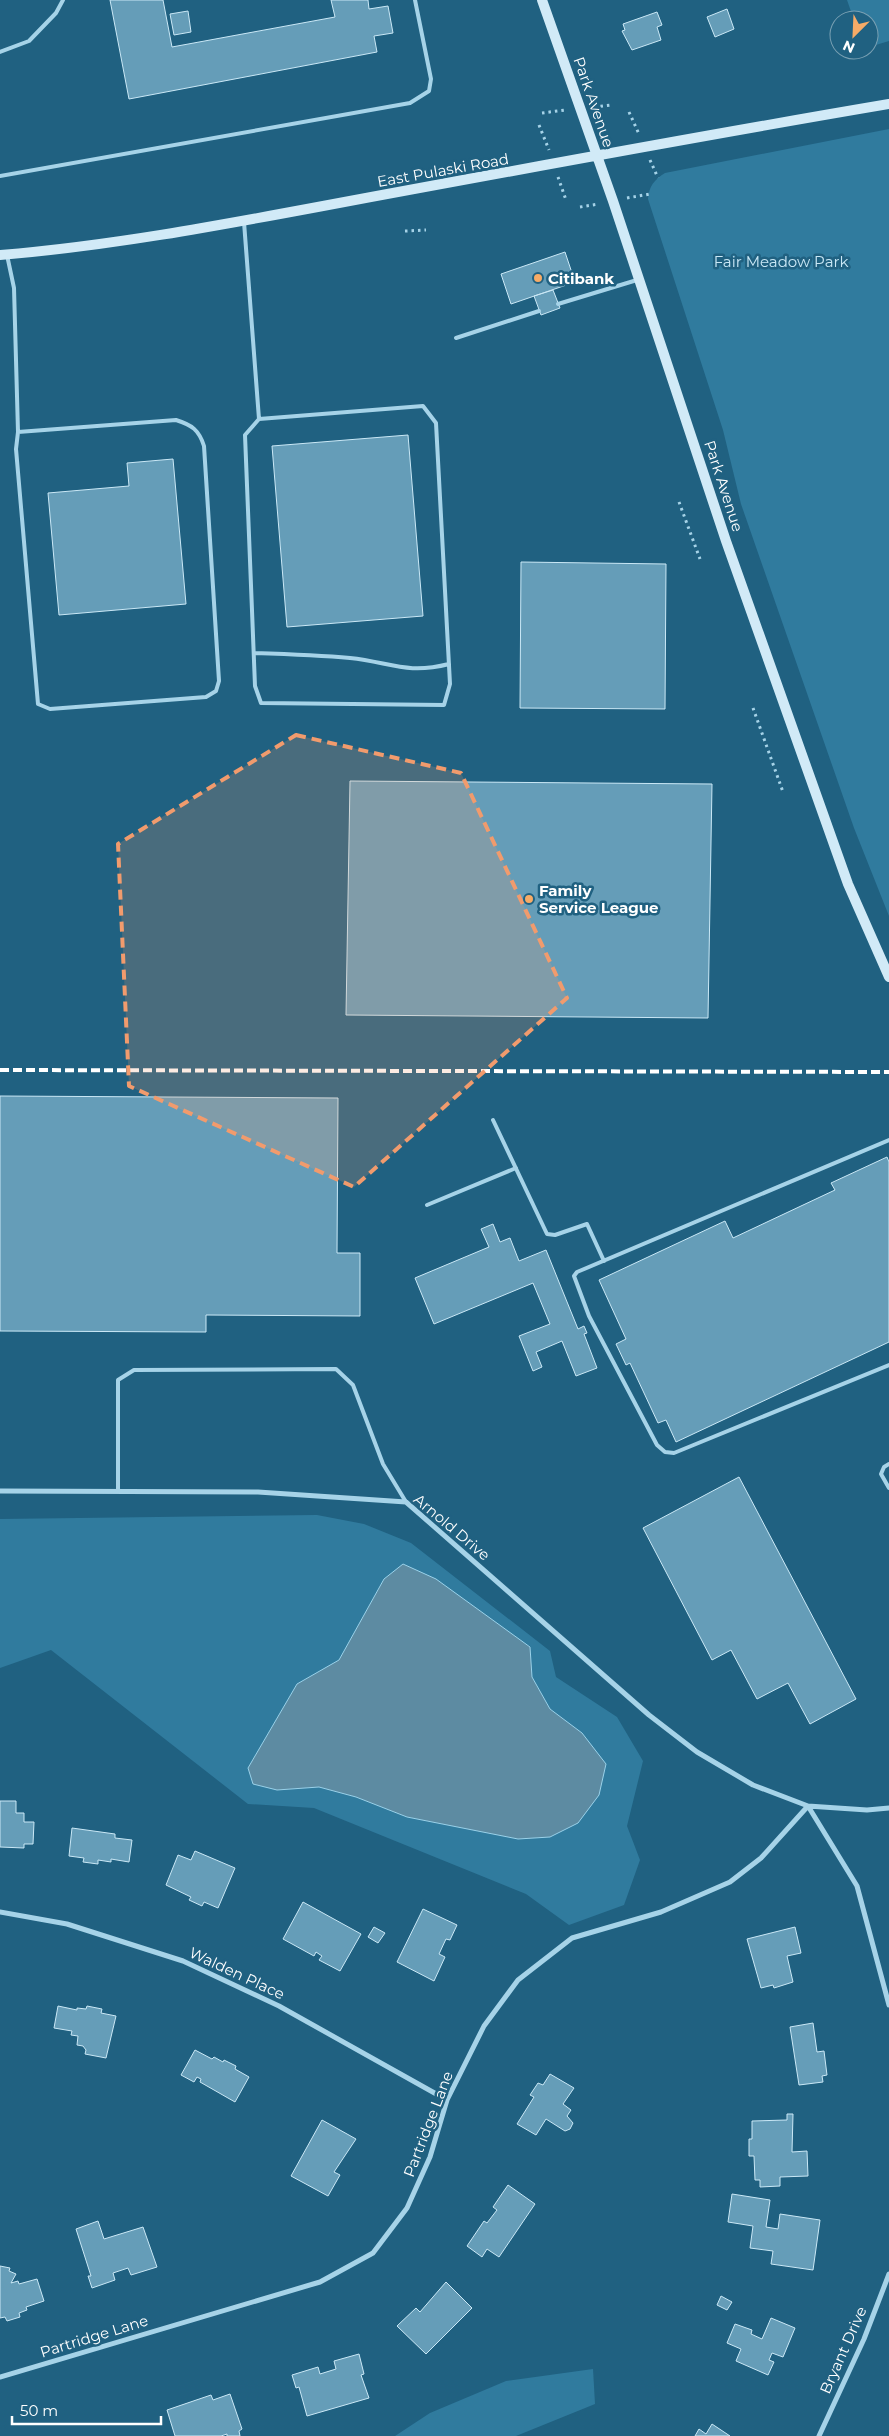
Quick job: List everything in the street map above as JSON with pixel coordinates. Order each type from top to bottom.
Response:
[{"type":"main road","name":"Park Avenue","points":[[542,0],[596,154],[726,541],[848,884],[889,977]]},
{"type":"main road","name":"East Pulaski Road","points":[[3,255],[117,242],[244,222],[554,164],[596,154],[889,104]]},
{"type":"street","name":"Arnold Drive","points":[[0,1492],[258,1492],[406,1502],[648,1715],[690,1747],[753,1785],[808,1806]]},
{"type":"street","points":[[808,1806],[867,1810],[889,1808]]},
{"type":"street","points":[[808,1806],[857,1886],[889,2005]]},
{"type":"street","name":"Partridge Lane","points":[[0,2377],[320,2282],[373,2253],[407,2208],[430,2157],[448,2100],[484,2026],[518,1980],[572,1938],[661,1912],[730,1882],[762,1858],[808,1806]]},
{"type":"street","name":"Walden Place","points":[[0,1912],[67,1924],[183,1961],[279,2006],[448,2100]]},
{"type":"street","name":"Bryant Drive","points":[[819,2436],[864,2339],[889,2274]]},
{"type":"lane","points":[[0,52],[29,41],[56,13],[63,0]]},
{"type":"lane","points":[[0,176],[410,103],[429,92],[431,79],[415,0]]},
{"type":"lane","points":[[244,222],[259,419]]},
{"type":"lane","points":[[3,255],[14,288],[18,432],[16,450],[38,704],[50,709],[206,697],[216,691],[219,681],[204,446],[199,432],[189,424],[176,420],[18,432]]},
{"type":"lane","points":[[558,304],[638,279]]},
{"type":"lane","points":[[456,338],[539,311]]},
{"type":"lane","points":[[423,406],[436,423],[450,684],[444,705],[260,703],[255,686],[245,435],[259,419],[423,406]]},
{"type":"lane","points":[[254,653],[352,658],[405,670],[429,669],[449,664]]},
{"type":"lane","points":[[493,1120],[547,1234],[555,1235],[587,1224],[604,1261]]},
{"type":"lane","points":[[889,1140],[577,1272],[574,1276],[589,1316],[635,1405],[657,1445],[665,1452],[674,1453],[889,1365]]},
{"type":"lane","points":[[427,1206],[516,1168]]},
{"type":"lane","points":[[118,1491],[118,1380],[134,1370],[336,1369],[353,1385],[383,1464],[406,1502]]},
{"type":"lane","points":[[889,1464],[884,1467],[882,1474],[889,1488]]},
{"type":"path","points":[[405,231],[426,230]]},
{"type":"path","points":[[679,502],[700,559]]},
{"type":"path","points":[[753,708],[783,792]]},
{"type":"highlighted area","points":[[296,735],[461,773],[567,998],[354,1187],[129,1086],[118,844]]},
{"type":"green space","points":[[847,0],[889,0],[889,41],[879,44],[879,10],[850,10]]},
{"type":"green space","name":"Fair Meadow Park","points":[[889,129],[889,916],[854,828],[741,504],[723,430],[648,199],[653,184],[665,173]]},
{"type":"green space","points":[[317,1515],[364,1524],[411,1543],[550,1651],[556,1677],[617,1717],[643,1761],[627,1826],[640,1860],[624,1905],[569,1925],[526,1894],[314,1808],[248,1804],[51,1650],[0,1668],[0,1519]],"holes":[[[384,1579],[530,1646],[532,1677],[550,1709],[582,1733],[578,1823],[550,1837],[518,1839],[407,1817],[356,1797],[319,1787],[277,1790],[253,1784],[248,1768],[297,1684],[339,1661]]]},
{"type":"green space","points":[[593,2369],[595,2404],[516,2436],[395,2436],[430,2413],[506,2381]]},
{"type":"shaded area","points":[[403,1564],[436,1579],[530,1647],[532,1677],[550,1709],[582,1733],[606,1764],[599,1795],[578,1823],[550,1837],[518,1839],[407,1817],[356,1797],[319,1787],[277,1790],[253,1784],[248,1768],[297,1684],[339,1660],[384,1579]]},
{"type":"building","points":[[110,0],[163,0],[172,47],[335,17],[331,0],[368,0],[369,9],[388,6],[393,33],[374,36],[377,52],[129,99]]},
{"type":"building","points":[[727,9],[734,29],[715,37],[707,17]]},
{"type":"building","points":[[188,11],[191,32],[174,35],[170,14]]},
{"type":"building","points":[[657,12],[662,25],[657,27],[661,40],[632,50],[622,31],[625,30],[623,24]]},
{"type":"building","name":"Citibank","points":[[565,252],[575,282],[511,304],[501,274]]},
{"type":"building","points":[[553,290],[560,308],[541,315],[534,296]]},
{"type":"building","points":[[408,435],[423,616],[287,627],[272,446]]},
{"type":"building","points":[[173,459],[186,604],[59,615],[48,493],[129,486],[127,463]]},
{"type":"building","points":[[521,562],[666,564],[665,709],[520,708]]},
{"type":"building","name":"Family Service League","points":[[350,781],[712,784],[708,1018],[346,1015]]},
{"type":"building","points":[[0,1096],[338,1098],[337,1253],[360,1253],[360,1316],[206,1315],[206,1332],[0,1331]]},
{"type":"building","points":[[887,1157],[889,1162],[889,1342],[676,1442],[666,1420],[658,1423],[630,1363],[626,1365],[616,1344],[626,1339],[599,1280],[725,1221],[733,1238],[835,1190],[831,1183]]},
{"type":"building","points":[[493,1224],[500,1242],[510,1238],[519,1261],[546,1250],[578,1329],[584,1326],[587,1333],[584,1334],[597,1368],[576,1376],[562,1341],[536,1352],[542,1367],[533,1371],[519,1336],[550,1324],[533,1283],[434,1324],[415,1278],[489,1247],[481,1229]]},
{"type":"building","points":[[739,1477],[856,1699],[810,1724],[788,1683],[757,1699],[731,1650],[712,1660],[643,1528]]},
{"type":"building","points":[[0,1801],[16,1801],[16,1813],[24,1813],[24,1822],[34,1822],[33,1844],[24,1844],[24,1848],[0,1847]]},
{"type":"building","points":[[72,1828],[115,1834],[115,1838],[132,1840],[129,1862],[111,1859],[111,1862],[98,1860],[98,1864],[83,1862],[84,1858],[69,1856]]},
{"type":"building","points":[[195,1851],[235,1868],[218,1908],[204,1902],[202,1906],[189,1900],[191,1897],[166,1885],[178,1855],[191,1860]]},
{"type":"building","points":[[303,1902],[361,1934],[340,1971],[319,1960],[322,1956],[316,1952],[314,1956],[283,1939]]},
{"type":"building","points":[[423,1909],[457,1925],[450,1940],[446,1939],[439,1954],[445,1957],[434,1981],[397,1962]]},
{"type":"building","points":[[374,1927],[385,1933],[378,1943],[368,1937]]},
{"type":"building","points":[[795,1927],[801,1953],[787,1956],[793,1982],[774,1988],[773,1985],[761,1988],[747,1939]]},
{"type":"building","points":[[58,2006],[77,2010],[77,2008],[86,2009],[87,2006],[102,2009],[101,2013],[116,2016],[106,2058],[85,2054],[86,2050],[83,2046],[77,2045],[78,2036],[71,2035],[72,2031],[54,2028]]},
{"type":"building","points":[[813,2023],[817,2052],[824,2051],[827,2075],[822,2076],[823,2082],[799,2085],[790,2027]]},
{"type":"building","points":[[195,2050],[212,2059],[214,2057],[236,2066],[235,2069],[249,2077],[235,2102],[200,2082],[201,2079],[197,2077],[194,2082],[181,2075]]},
{"type":"building","points":[[550,2074],[574,2088],[563,2104],[571,2110],[567,2116],[573,2123],[570,2129],[565,2131],[546,2119],[536,2135],[517,2124],[534,2097],[530,2095],[538,2083],[543,2085]]},
{"type":"building","points":[[787,2114],[793,2114],[792,2152],[807,2151],[808,2176],[780,2177],[780,2186],[760,2187],[760,2180],[755,2180],[754,2156],[749,2156],[749,2139],[752,2139],[752,2121],[787,2120]]},
{"type":"building","points":[[322,2120],[356,2139],[334,2172],[340,2175],[328,2196],[291,2176]]},
{"type":"building","points":[[508,2185],[535,2204],[499,2257],[487,2249],[482,2257],[467,2246],[484,2221],[487,2223],[497,2210],[493,2207]]},
{"type":"building","points":[[732,2194],[770,2200],[766,2227],[778,2229],[780,2214],[820,2220],[813,2270],[771,2264],[773,2251],[750,2248],[753,2226],[728,2222]]},
{"type":"building","points":[[98,2221],[104,2239],[143,2227],[157,2267],[131,2275],[128,2268],[113,2273],[115,2280],[92,2288],[88,2276],[91,2276],[76,2229]]},
{"type":"building","points":[[0,2266],[10,2268],[9,2271],[16,2274],[11,2283],[18,2281],[19,2284],[37,2279],[44,2301],[26,2307],[27,2310],[19,2313],[20,2317],[7,2321],[5,2317],[0,2318]]},
{"type":"building","points":[[446,2282],[472,2308],[426,2354],[397,2326],[416,2308],[420,2312]]},
{"type":"building","points":[[721,2296],[732,2302],[727,2310],[717,2305]]},
{"type":"building","points":[[771,2318],[795,2328],[783,2357],[772,2353],[769,2360],[774,2362],[768,2375],[736,2361],[741,2349],[727,2343],[735,2324],[752,2330],[751,2334],[762,2339]]},
{"type":"building","points":[[359,2354],[364,2374],[361,2375],[369,2398],[307,2416],[299,2387],[296,2388],[292,2375],[318,2367],[320,2374],[336,2369],[334,2361]]},
{"type":"building","points":[[230,2394],[242,2429],[239,2431],[240,2436],[227,2436],[227,2434],[221,2436],[175,2436],[167,2410],[211,2395],[213,2400]]},
{"type":"building","points":[[712,2424],[730,2436],[695,2436],[699,2429],[706,2434]]},
{"type":"railway","points":[[0,1070],[889,1072]]},
{"type":"place","name":"Citibank","points":[[538,278]]},
{"type":"place","name":"Family Service League","points":[[529,899]]}]
